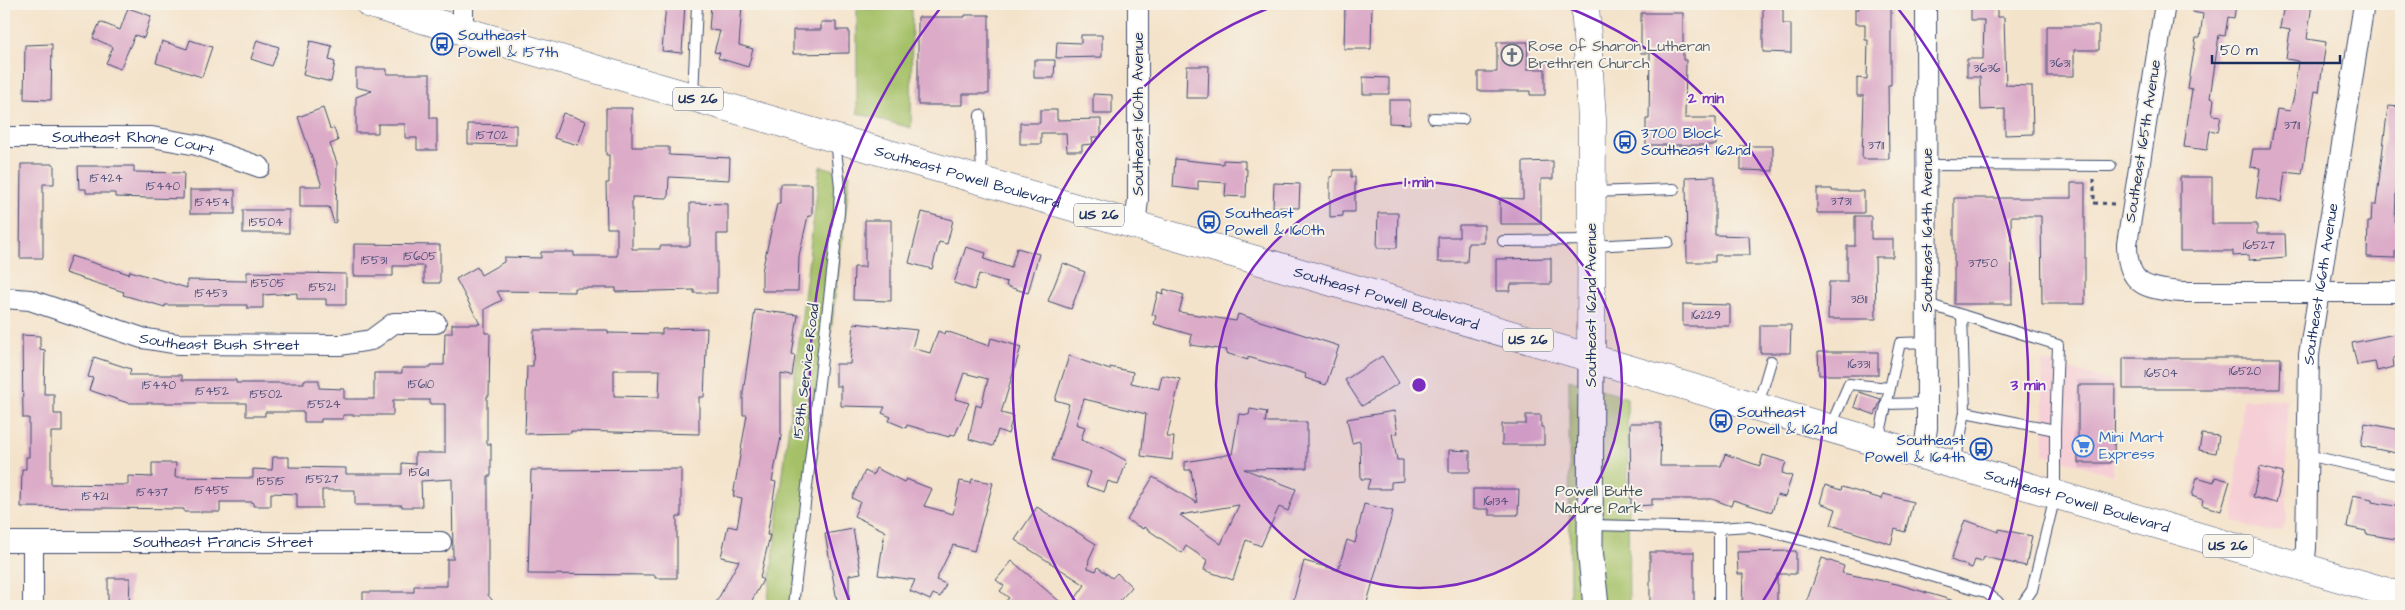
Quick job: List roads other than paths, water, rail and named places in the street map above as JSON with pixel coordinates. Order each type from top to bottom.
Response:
[{"type":"main road","name":"Southeast Powell Boulevard","points":[[370,4],[1135,225],[2401,596]]},
{"type":"main road","name":"Southeast 162nd Avenue","points":[[1585,4],[1591,88],[1591,358]]},
{"type":"street","points":[[463,4],[463,31]]},
{"type":"street","name":"Southeast 160th Avenue","points":[[1135,225],[1138,200],[1138,4]]},
{"type":"street","name":"Southeast 164th Avenue","points":[[1923,457],[1928,428],[1926,4]]},
{"type":"street","name":"Southeast 165th Avenue","points":[[2165,4],[2127,244],[2127,261],[2133,277],[2146,285],[2181,292],[2318,293]]},
{"type":"street","name":"Southeast 166th Avenue","points":[[2304,567],[2306,548],[2309,355],[2364,4]]},
{"type":"street","name":"Southeast Rhone Court","points":[[4,137],[152,137],[197,145],[260,167]]},
{"type":"street","points":[[2318,293],[2401,292]]},
{"type":"street","name":"Southeast Bush Street","points":[[4,298],[30,300],[142,338],[178,344],[341,345],[371,340],[394,323],[436,323]]},
{"type":"street","name":"Southeast 162nd Avenue","points":[[1591,358],[1590,549],[1596,606]]},
{"type":"street","name":"Southeast Francis Street","points":[[4,542],[441,542]]},
{"type":"street","points":[[33,542],[33,606]]},
{"type":"lane","points":[[693,97],[697,4]]},
{"type":"lane","points":[[980,115],[982,181]]},
{"type":"lane","points":[[1433,118],[1463,118]]},
{"type":"lane","name":"158th Service Road","points":[[793,606],[839,212],[840,186],[834,138]]},
{"type":"lane","points":[[1927,165],[2110,166]]},
{"type":"lane","points":[[1592,192],[1674,189]]},
{"type":"lane","points":[[1503,241],[1668,242]]},
{"type":"lane","points":[[1927,304],[2058,345],[2054,430],[2055,496],[2032,590],[2021,606]]},
{"type":"lane","points":[[1954,466],[1965,412],[1962,315]]},
{"type":"lane","points":[[1878,443],[1900,343],[1928,342]]},
{"type":"lane","points":[[1758,408],[1771,361]]},
{"type":"lane","points":[[1830,429],[1849,384],[1890,388]]},
{"type":"lane","points":[[1886,404],[1928,403]]},
{"type":"lane","points":[[1965,412],[2054,430]]},
{"type":"lane","points":[[2307,455],[2401,476]]},
{"type":"lane","points":[[1590,525],[1719,528],[1750,526],[1874,559],[1985,592],[2001,606]]},
{"type":"lane","points":[[1719,528],[1719,606]]},
{"type":"place","name":"Southeast Powell & 157th","points":[[442,44]]},
{"type":"place","name":"Rose of Sharon Lutheran Brethren Church","points":[[1512,55]]},
{"type":"place","name":"3700 Block Southeast 162nd","points":[[1625,142]]},
{"type":"place","name":"Southeast Powell & 160th","points":[[1209,222]]},
{"type":"place","name":"Southeast Powell & 162nd","points":[[1721,421]]},
{"type":"place","name":"Mini Mart Express","points":[[2083,446]]},
{"type":"place","name":"Southeast Powell & 164th","points":[[1981,449]]},
{"type":"park label","name":"Powell Butte Nature Park","points":[[1599,500]]}]
